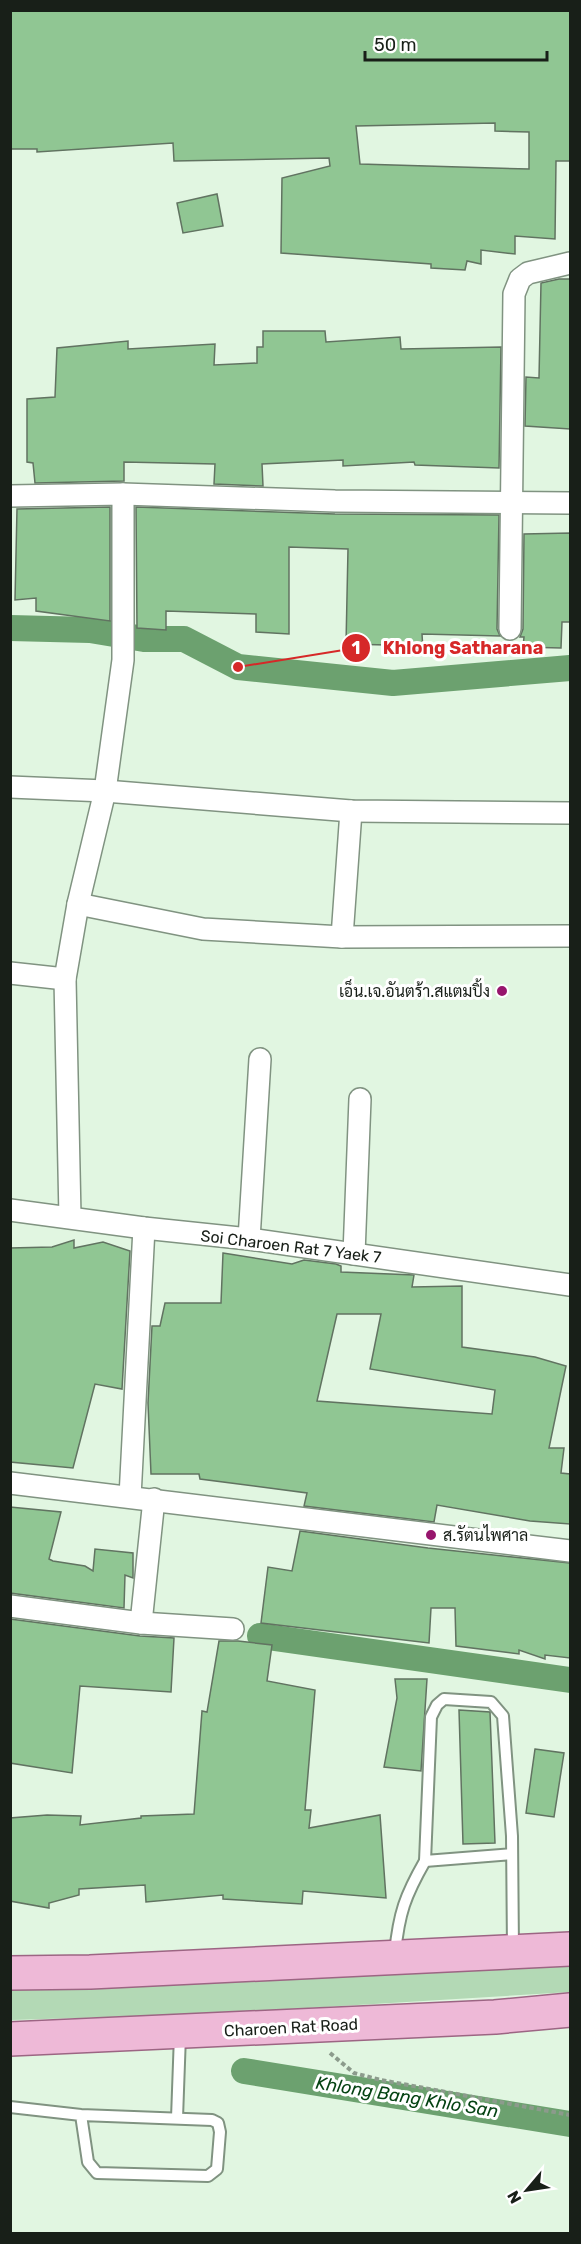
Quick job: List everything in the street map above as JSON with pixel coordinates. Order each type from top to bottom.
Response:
[{"type":"main road","points":[[10,1973],[90,1972],[570,1949]]},
{"type":"main road","name":"Charoen Rat Road","points":[[10,2038],[495,2017],[570,2010]]},
{"type":"street","points":[[510,629],[514,314],[517,283],[528,273],[570,263]]},
{"type":"street","points":[[70,1217],[65,979],[78,904],[105,791],[123,660],[123,494]]},
{"type":"street","points":[[10,496],[123,494],[335,501],[570,503]]},
{"type":"street","points":[[10,787],[105,791],[351,812],[570,813]]},
{"type":"street","points":[[342,937],[351,812]]},
{"type":"street","points":[[78,904],[204,929],[342,937],[570,936]]},
{"type":"street","points":[[10,973],[65,979]]},
{"type":"street","points":[[249,1239],[260,1059]]},
{"type":"street","points":[[354,1254],[360,1099]]},
{"type":"street","name":"Soi Charoen Rat 7 Yaek 7","points":[[10,1210],[249,1239],[570,1285]]},
{"type":"street","points":[[130,1497],[144,1228]]},
{"type":"street","points":[[10,1483],[570,1551]]},
{"type":"street","points":[[141,1623],[154,1499]]},
{"type":"street","points":[[10,1606],[141,1623],[233,1629]]},
{"type":"lane","points":[[395,1957],[398,1920],[410,1887],[425,1861],[431,1717],[437,1705],[444,1699],[492,1702],[503,1716],[512,1854],[513,1952]]},
{"type":"lane","points":[[425,1861],[512,1854]]},
{"type":"lane","points":[[177,2118],[181,2032]]},
{"type":"lane","points":[[10,2107],[81,2115],[212,2120],[218,2123],[220,2132],[216,2169],[208,2176],[97,2173],[93,2171],[88,2162],[81,2115]]},
{"type":"path","points":[[328,2051],[354,2073],[570,2115]]},
{"type":"green space","points":[[570,1958],[570,1992],[211,2014],[11,2020],[10,1988]]},
{"type":"building","points":[[10,10],[570,10],[570,161],[556,161],[555,239],[515,236],[515,254],[481,250],[481,264],[467,261],[465,270],[431,268],[431,264],[281,253],[282,178],[330,166],[329,158],[174,161],[173,143],[37,152],[37,149],[10,149]],"holes":[[[495,123],[495,131],[529,132],[529,169],[360,164],[356,126]]]},
{"type":"building","points":[[217,194],[223,226],[183,233],[177,203]]},
{"type":"building","points":[[570,279],[570,429],[525,426],[526,377],[539,378],[541,283]]},
{"type":"building","points":[[263,331],[325,331],[326,342],[400,337],[401,349],[501,347],[499,468],[415,465],[414,462],[343,466],[343,460],[262,464],[263,486],[214,484],[215,464],[124,462],[124,481],[35,483],[33,463],[27,462],[27,399],[55,397],[57,348],[128,341],[128,349],[215,344],[214,365],[257,363],[257,347],[263,347]]},
{"type":"building","points":[[110,507],[110,621],[36,611],[36,598],[15,600],[17,509]]},
{"type":"building","points":[[136,507],[335,514],[499,515],[497,629],[500,636],[422,634],[423,650],[386,651],[387,645],[346,644],[348,549],[289,547],[289,634],[256,632],[256,614],[166,611],[166,630],[137,628]]},
{"type":"building","points":[[570,533],[570,622],[562,622],[561,648],[523,647],[524,637],[520,637],[523,629],[524,534]]},
{"type":"building","points":[[74,1240],[74,1248],[103,1242],[130,1251],[122,1389],[95,1384],[73,1468],[10,1462],[10,1248],[52,1247]]},
{"type":"building","points":[[223,1253],[292,1264],[304,1260],[336,1264],[341,1266],[341,1272],[414,1275],[412,1287],[462,1286],[462,1347],[535,1357],[566,1366],[549,1448],[564,1448],[561,1473],[570,1474],[570,1524],[530,1521],[437,1505],[434,1522],[304,1506],[307,1493],[200,1479],[199,1474],[151,1474],[148,1403],[152,1326],[160,1326],[165,1303],[221,1303]],"holes":[[[337,1314],[381,1314],[370,1369],[495,1390],[492,1414],[317,1401]]]},
{"type":"building","points":[[10,1507],[61,1512],[49,1559],[53,1561],[85,1566],[93,1571],[95,1549],[133,1553],[133,1578],[125,1575],[124,1608],[10,1593]]},
{"type":"building","points":[[300,1531],[428,1548],[570,1563],[570,1658],[545,1655],[545,1659],[519,1650],[519,1654],[456,1646],[455,1608],[431,1608],[429,1643],[261,1623],[268,1567],[292,1571]]},
{"type":"building","points":[[10,1619],[140,1636],[174,1638],[171,1692],[80,1686],[72,1773],[10,1763]]},
{"type":"building","points":[[219,1641],[272,1645],[267,1681],[315,1690],[305,1810],[311,1810],[309,1828],[380,1815],[386,1898],[303,1891],[302,1904],[223,1899],[223,1895],[146,1902],[145,1885],[79,1889],[79,1895],[49,1903],[49,1908],[10,1901],[10,1818],[47,1815],[81,1816],[80,1825],[141,1818],[141,1816],[194,1814],[202,1711],[207,1712]]},
{"type":"building","points":[[395,1679],[427,1679],[421,1771],[384,1767],[397,1698]]},
{"type":"building","points":[[459,1710],[490,1712],[495,1843],[463,1844]]},
{"type":"building","points":[[535,1749],[564,1753],[554,1817],[526,1813]]},
{"type":"waterway","points":[[10,628],[90,630],[144,639],[184,639],[238,667],[393,683],[570,668]]},
{"type":"waterway","points":[[260,1636],[570,1680]]},
{"type":"waterway","name":"Khlong Bang Khlo San","points":[[244,2071],[570,2124]]},
{"type":"place","name":"Khlong Satharana","points":[[238,667]]},
{"type":"place","name":"เอ็น.เจ.อันตร้า.สแตมปิ้ง","points":[[502,991]]},
{"type":"place","name":"ส.รัตนไพศาล","points":[[431,1535]]}]
